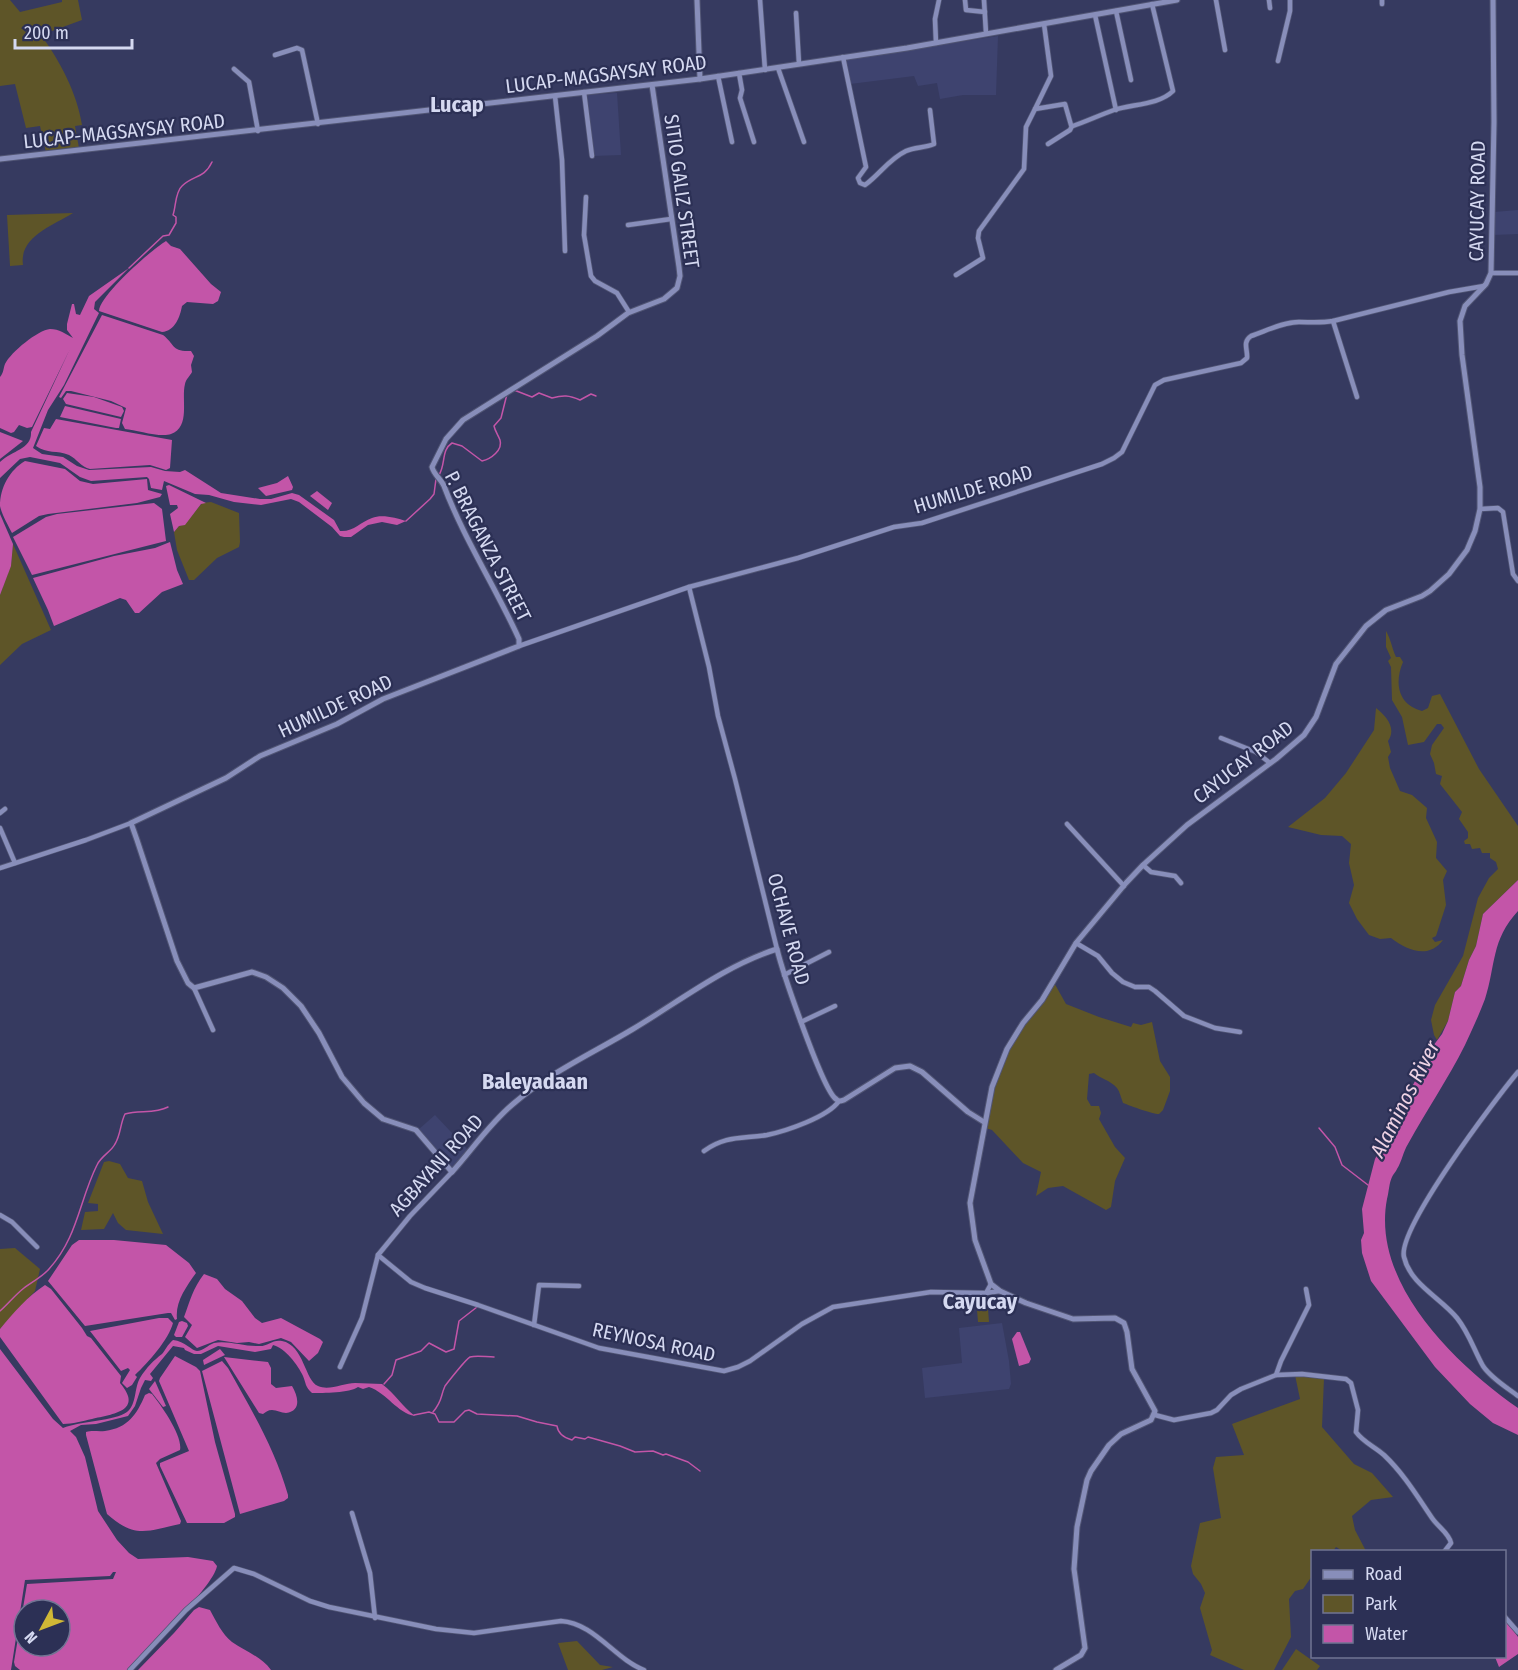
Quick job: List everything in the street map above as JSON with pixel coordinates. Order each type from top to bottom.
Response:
[{"type":"street","points":[[697,0],[700,79]]},
{"type":"street","points":[[760,0],[765,70]]},
{"type":"street","points":[[936,43],[935,19],[939,0]]},
{"type":"street","points":[[965,0],[966,10],[986,12]]},
{"type":"street","points":[[984,0],[986,33]]},
{"type":"street","name":"LUCAP-MAGSAYSAY ROAD","points":[[0,159],[739,74],[936,43],[1177,0]]},
{"type":"street","points":[[1216,0],[1226,50]]},
{"type":"street","points":[[1269,0],[1270,8]]},
{"type":"street","points":[[1278,61],[1290,11],[1290,0]]},
{"type":"street","name":"CAYUCAY ROAD","points":[[1155,1415],[1153,1406],[1132,1369],[1126,1326],[1120,1319],[1104,1317],[1073,1319],[1039,1309],[1000,1292],[991,1284],[975,1240],[970,1203],[992,1087],[1007,1049],[1023,1023],[1042,1000],[1076,943],[1124,886],[1186,825],[1270,764],[1308,730],[1316,717],[1336,664],[1374,618],[1386,610],[1422,596],[1439,584],[1449,574],[1472,540],[1480,509],[1478,470],[1462,355],[1460,321],[1465,306],[1484,286],[1491,273],[1494,122],[1493,0]]},
{"type":"street","points":[[1048,144],[1070,130],[1072,126],[1116,110],[1150,102],[1173,91],[1152,4]]},
{"type":"street","points":[[1116,11],[1131,80]]},
{"type":"street","points":[[796,13],[799,64]]},
{"type":"street","points":[[1095,15],[1116,110]]},
{"type":"street","points":[[956,274],[983,258],[978,238],[979,231],[1024,169],[1026,127],[1051,76],[1044,24]]},
{"type":"street","points":[[275,55],[297,48],[302,50],[318,124]]},
{"type":"street","points":[[843,57],[866,167],[858,178],[860,183],[865,185],[891,160],[908,150],[934,144],[930,110]]},
{"type":"street","points":[[778,68],[804,142]]},
{"type":"street","points":[[234,69],[249,82],[258,131]]},
{"type":"street","points":[[739,74],[742,90],[740,98],[754,142]]},
{"type":"street","points":[[718,76],[732,142]]},
{"type":"street","name":"SITIO GALIZ STREET","points":[[573,350],[629,312],[664,299],[677,288],[679,283],[679,267],[652,85]]},
{"type":"street","points":[[584,92],[592,156]]},
{"type":"street","points":[[555,96],[562,160],[565,251]]},
{"type":"street","points":[[1035,109],[1065,104],[1072,126]]},
{"type":"street","points":[[586,197],[584,235],[591,276],[595,281],[617,293],[629,312]]},
{"type":"street","points":[[628,225],[671,219]]},
{"type":"street","points":[[1491,273],[1518,273]]},
{"type":"street","points":[[1357,398],[1333,321],[1449,292],[1484,286]]},
{"type":"street","name":"HUMILDE ROAD","points":[[0,868],[131,823],[226,778],[260,756],[337,724],[383,699],[519,646],[689,587],[813,554],[894,527],[922,523],[1102,464],[1118,455],[1149,394],[1158,383],[1241,363],[1247,356],[1245,344],[1248,338],[1281,326],[1299,322],[1316,324],[1333,321]]},
{"type":"street","name":"P. BRAGANZA STREET","points":[[519,646],[519,639],[510,620],[438,477],[432,470],[446,439],[457,424],[573,350]]},
{"type":"street","points":[[1480,509],[1498,508],[1503,512],[1513,574],[1518,581]]},
{"type":"street","name":"OCHAVE ROAD","points":[[689,587],[709,667],[720,724],[784,975],[830,1092],[838,1101]]},
{"type":"street","points":[[1221,738],[1256,752],[1270,764]]},
{"type":"street","points":[[0,813],[5,809]]},
{"type":"street","points":[[131,823],[177,961],[186,979],[194,988],[213,1030]]},
{"type":"street","points":[[1066,824],[1124,886]]},
{"type":"street","points":[[0,828],[15,863]]},
{"type":"street","points":[[1143,865],[1151,872],[1175,876],[1181,883]]},
{"type":"street","points":[[1076,943],[1098,956],[1123,982],[1135,987],[1149,987],[1184,1016],[1215,1029],[1240,1032]]},
{"type":"street","name":"AGBAYANI ROAD","points":[[340,1367],[362,1318],[378,1255],[410,1216],[511,1105],[541,1083],[718,976],[756,956],[777,949]]},
{"type":"street","points":[[784,975],[829,952]]},
{"type":"street","points":[[194,988],[252,972],[266,976],[283,988],[301,1006],[319,1033],[342,1077],[364,1102],[383,1119],[416,1130],[452,1172]]},
{"type":"street","points":[[801,1022],[835,1006]]},
{"type":"street","points":[[704,1151],[721,1141],[765,1135],[812,1119],[895,1068],[910,1066],[984,1122]]},
{"type":"street","points":[[1518,1072],[1476,1125],[1434,1188],[1405,1242],[1403,1254],[1408,1267],[1421,1284],[1444,1303],[1461,1324],[1487,1370],[1518,1396]]},
{"type":"street","points":[[0,1215],[12,1222],[36,1247]]},
{"type":"street","name":"REYNOSA ROAD","points":[[378,1255],[411,1282],[425,1288],[608,1352],[655,1357],[724,1371],[750,1361],[802,1324],[833,1307],[931,1292],[1000,1292]]},
{"type":"street","points":[[986,1293],[991,1284]]},
{"type":"street","points":[[534,1325],[539,1285],[579,1286]]},
{"type":"street","points":[[1276,1376],[1309,1305],[1306,1289]]},
{"type":"street","points":[[1056,1670],[1081,1655],[1085,1648],[1074,1569],[1077,1527],[1089,1474],[1109,1445],[1118,1436],[1151,1420],[1155,1415],[1174,1420],[1211,1413],[1241,1389],[1276,1376],[1302,1374],[1346,1379],[1351,1383],[1358,1413],[1356,1432],[1379,1450],[1416,1491],[1433,1519],[1452,1543],[1445,1550]]},
{"type":"street","points":[[352,1513],[370,1573],[375,1618]]},
{"type":"street","points":[[130,1670],[186,1610],[234,1568],[254,1574],[310,1600],[375,1618],[436,1629],[474,1633],[567,1622],[581,1628],[611,1647],[634,1666],[644,1670]]},
{"type":"street","points":[[1506,1619],[1518,1632]]},
{"type":"shaded area","points":[[998,36],[996,95],[963,95],[940,99],[937,83],[918,86],[914,76],[850,84],[844,60]]},
{"type":"shaded area","points":[[617,93],[621,155],[592,156],[585,95]]},
{"type":"shaded area","points":[[1518,210],[1518,234],[1493,235],[1494,212]]},
{"type":"shaded area","points":[[435,1115],[468,1150],[450,1170],[418,1130]]},
{"type":"shaded area","points":[[1002,1323],[1009,1361],[1011,1384],[1009,1389],[925,1398],[922,1368],[962,1363],[959,1328]]},
{"type":"green space","points":[[0,0],[10,0],[20,12],[62,2],[62,0],[78,0],[82,20],[41,35],[61,66],[72,89],[82,125],[75,126],[79,148],[46,152],[40,126],[26,128],[15,84],[0,86]]},
{"type":"green space","points":[[73,213],[39,233],[32,240],[23,255],[23,265],[10,266],[7,215]]},
{"type":"green space","points":[[211,502],[239,513],[239,547],[217,558],[194,580],[189,580],[177,550],[174,532],[179,526],[185,524],[202,503]]},
{"type":"green space","points":[[13,544],[51,630],[22,644],[0,665],[0,595],[11,565]]},
{"type":"green space","points":[[1386,631],[1396,657],[1400,657],[1403,662],[1399,685],[1403,698],[1408,704],[1422,711],[1428,708],[1432,696],[1440,694],[1479,769],[1518,826],[1518,880],[1483,914],[1476,946],[1461,986],[1455,992],[1448,1021],[1437,1040],[1431,1020],[1435,1005],[1463,956],[1478,898],[1489,878],[1498,869],[1496,862],[1490,858],[1490,853],[1482,853],[1480,848],[1472,849],[1470,844],[1465,844],[1468,832],[1459,819],[1462,812],[1440,784],[1442,776],[1436,774],[1430,754],[1432,745],[1444,728],[1441,724],[1437,724],[1424,742],[1408,745],[1402,717],[1392,700],[1391,667],[1388,661],[1391,658],[1386,647]]},
{"type":"green space","points":[[1376,708],[1387,719],[1391,727],[1388,741],[1391,752],[1388,757],[1400,791],[1412,795],[1427,808],[1426,818],[1437,842],[1436,858],[1447,871],[1443,880],[1446,905],[1436,936],[1432,938],[1435,942],[1443,940],[1431,950],[1418,951],[1391,938],[1380,939],[1369,935],[1349,903],[1354,885],[1349,863],[1351,844],[1342,836],[1321,835],[1288,827],[1325,798],[1346,773],[1374,730]]},
{"type":"green space","points":[[1052,979],[1066,1004],[1131,1027],[1133,1023],[1141,1025],[1152,1022],[1160,1061],[1170,1077],[1170,1091],[1163,1110],[1159,1114],[1123,1103],[1114,1085],[1094,1073],[1089,1074],[1087,1099],[1091,1106],[1099,1106],[1101,1113],[1099,1119],[1115,1147],[1125,1158],[1115,1181],[1111,1207],[1106,1210],[1063,1186],[1048,1188],[1036,1196],[1041,1172],[1023,1163],[992,1130],[982,1127],[987,1099],[999,1062],[1009,1042],[1030,1016]]},
{"type":"green space","points":[[104,1162],[120,1164],[128,1178],[142,1181],[148,1202],[163,1234],[126,1230],[118,1223],[113,1213],[104,1229],[81,1230],[85,1212],[98,1211],[98,1204],[88,1203]]},
{"type":"green space","points":[[15,1248],[40,1269],[35,1291],[0,1329],[0,1249]]},
{"type":"green space","points":[[988,1309],[989,1322],[978,1322],[977,1310]]},
{"type":"green space","points":[[1295,1375],[1324,1378],[1322,1427],[1354,1464],[1372,1473],[1393,1497],[1371,1500],[1352,1516],[1355,1530],[1365,1550],[1341,1550],[1336,1547],[1334,1550],[1311,1550],[1311,1577],[1303,1589],[1295,1591],[1289,1599],[1291,1637],[1274,1670],[1244,1670],[1210,1655],[1212,1650],[1200,1608],[1205,1593],[1193,1574],[1191,1566],[1200,1523],[1221,1518],[1213,1468],[1216,1457],[1244,1455],[1232,1424],[1300,1399]]},
{"type":"green space","points":[[577,1641],[600,1665],[613,1667],[602,1670],[568,1670],[558,1643]]},
{"type":"green space","points":[[1296,1649],[1320,1666],[1317,1670],[1282,1670]]},
{"type":"water","points":[[166,241],[171,246],[180,249],[221,292],[218,301],[213,304],[187,302],[182,306],[174,326],[162,332],[99,311],[116,284]]},
{"type":"water","points":[[129,268],[95,302],[94,309],[99,313],[64,385],[48,410],[33,448],[42,454],[63,457],[89,470],[151,467],[165,471],[185,470],[221,493],[271,499],[292,493],[299,495],[334,520],[340,531],[349,530],[380,516],[406,521],[397,525],[382,522],[368,525],[351,537],[344,537],[299,502],[291,499],[261,505],[234,502],[209,495],[195,494],[164,481],[162,490],[151,488],[147,477],[91,481],[80,477],[60,463],[30,457],[20,459],[0,478],[0,462],[28,442],[70,349],[32,427],[19,425],[11,433],[0,428],[0,377],[5,364],[25,342],[45,330],[56,330],[73,338],[67,330],[72,304],[74,304],[76,314],[80,315],[89,296]]},
{"type":"water","points":[[102,315],[163,335],[177,349],[191,351],[194,356],[191,365],[192,372],[185,384],[183,419],[177,430],[171,434],[161,435],[125,429],[122,423],[126,408],[111,401],[71,391],[66,391],[61,398],[59,397]]},
{"type":"water","points":[[67,393],[94,397],[122,407],[124,411],[121,417],[66,404],[63,399]]},
{"type":"water","points":[[65,406],[121,419],[119,428],[60,417]]},
{"type":"water","points":[[56,419],[172,440],[170,468],[166,470],[150,465],[90,469],[69,455],[36,446],[44,428],[50,429]]},
{"type":"water","points":[[0,432],[23,441],[0,459]]},
{"type":"water","points":[[25,461],[65,469],[80,481],[93,484],[147,479],[148,490],[162,494],[160,497],[137,503],[39,516],[12,533],[1,509],[0,499],[7,480]]},
{"type":"water","points":[[288,476],[292,490],[266,496],[258,488],[277,483]]},
{"type":"water","points":[[169,485],[206,503],[201,504],[185,525],[179,526],[174,532],[170,514],[178,508],[177,505],[170,505],[166,486]]},
{"type":"water","points":[[317,491],[332,503],[328,510],[310,496]]},
{"type":"water","points":[[154,503],[162,509],[166,541],[32,575],[13,537],[46,517],[57,514]]},
{"type":"water","points":[[0,514],[13,544],[11,566],[0,595]]},
{"type":"water","points":[[170,542],[183,584],[162,592],[139,613],[135,613],[126,600],[120,598],[54,626],[33,578],[114,556],[155,548]]},
{"type":"water","points":[[1518,880],[1518,911],[1503,932],[1478,1017],[1458,1058],[1406,1147],[1399,1166],[1392,1176],[1387,1199],[1385,1230],[1392,1261],[1405,1290],[1423,1319],[1469,1369],[1518,1408],[1518,1435],[1493,1423],[1470,1404],[1435,1367],[1371,1281],[1362,1253],[1361,1240],[1364,1233],[1362,1209],[1375,1159],[1448,1021],[1455,992],[1461,986],[1476,946],[1483,914]]},
{"type":"water","points":[[79,1240],[114,1240],[166,1245],[189,1263],[196,1273],[179,1301],[177,1319],[175,1320],[171,1313],[168,1313],[85,1326],[48,1281],[72,1245]]},
{"type":"water","points":[[204,1274],[217,1279],[262,1323],[281,1318],[320,1339],[323,1342],[318,1353],[309,1361],[291,1342],[281,1338],[259,1344],[218,1340],[197,1348],[185,1337],[192,1325],[184,1317],[194,1290]]},
{"type":"water","points":[[45,1285],[51,1289],[121,1376],[120,1383],[127,1392],[129,1400],[123,1410],[63,1424],[0,1337],[0,1329],[10,1317]]},
{"type":"water","points":[[168,1318],[173,1323],[171,1329],[157,1350],[135,1375],[137,1377],[132,1385],[127,1388],[122,1383],[130,1370],[128,1368],[121,1371],[90,1331]]},
{"type":"water","points":[[182,1321],[188,1326],[182,1337],[176,1337],[174,1335],[179,1322]]},
{"type":"water","points":[[1017,1332],[1020,1332],[1031,1359],[1029,1363],[1019,1366],[1012,1339]]},
{"type":"water","points":[[173,1340],[197,1351],[219,1342],[260,1346],[282,1341],[295,1349],[310,1377],[318,1386],[327,1388],[355,1383],[382,1384],[415,1416],[403,1411],[369,1387],[312,1393],[294,1362],[286,1353],[273,1345],[271,1349],[255,1352],[218,1346],[201,1354],[194,1354],[184,1348],[173,1346],[150,1374],[153,1378],[151,1381],[145,1380],[135,1406],[128,1416],[96,1424],[81,1425],[70,1431],[76,1437],[85,1457],[98,1511],[117,1540],[129,1553],[138,1559],[188,1557],[213,1561],[217,1566],[213,1576],[192,1603],[128,1670],[0,1670],[0,1349],[53,1419],[63,1428],[127,1412],[134,1400],[140,1378],[150,1364]]},
{"type":"water","points":[[220,1349],[225,1355],[204,1365],[203,1360]]},
{"type":"water","points":[[175,1356],[200,1371],[215,1442],[235,1514],[235,1517],[224,1523],[187,1523],[160,1466],[160,1463],[189,1451],[159,1381]]},
{"type":"water","points":[[224,1357],[268,1362],[271,1368],[271,1384],[276,1388],[292,1386],[297,1398],[295,1409],[286,1413],[272,1410],[263,1414],[259,1413]]},
{"type":"water","points":[[222,1361],[262,1430],[288,1495],[284,1501],[240,1514],[202,1371]]},
{"type":"water","points":[[155,1381],[166,1406],[163,1407],[149,1389]]},
{"type":"water","points":[[149,1393],[156,1399],[170,1421],[180,1444],[180,1450],[156,1463],[181,1521],[180,1524],[142,1531],[126,1527],[107,1514],[86,1432],[120,1427],[131,1419],[145,1395]]},
{"type":"water","points":[[199,1607],[210,1610],[228,1639],[258,1658],[271,1670],[138,1670]]},
{"type":"water","points":[[1506,1619],[1518,1637],[1518,1654],[1499,1667],[1495,1658],[1506,1658]]},
{"type":"pier","points":[[116,1572],[113,1579],[27,1584],[25,1598],[22,1598],[25,1580],[110,1576]]},
{"type":"pier","points":[[15,1658],[15,1666],[20,1670],[11,1670]]},
{"type":"waterway","points":[[129,268],[163,236],[169,235],[176,223],[176,217],[173,215],[180,189],[202,174],[212,162]]},
{"type":"waterway","points":[[514,390],[532,397],[539,393],[552,398],[566,396],[580,400],[591,394],[596,396]]},
{"type":"waterway","points":[[439,475],[446,449],[452,443],[462,446],[482,461],[496,454],[500,447],[500,440],[494,426],[501,418],[507,394]]},
{"type":"waterway","points":[[406,521],[434,494],[436,479]]},
{"type":"waterway","points":[[0,1311],[46,1272],[59,1257],[72,1232],[91,1178],[101,1159],[115,1144],[125,1114],[168,1107]]},
{"type":"waterway","points":[[1319,1128],[1335,1147],[1342,1165],[1368,1185]]},
{"type":"waterway","points":[[384,1384],[392,1375],[396,1360],[421,1351],[429,1343],[446,1352],[454,1349],[459,1321],[477,1307]]},
{"type":"waterway","points":[[433,1412],[445,1386],[470,1357],[494,1357]]},
{"type":"waterway","points":[[414,1415],[429,1412],[435,1414],[439,1422],[454,1422],[469,1410],[477,1414],[517,1416],[557,1426],[562,1435],[572,1440],[575,1437],[585,1439],[588,1437],[635,1452],[653,1451],[666,1454],[688,1462],[700,1471]]},
{"type":"district","name":"Lucap","points":[[457,104]]},
{"type":"district","name":"Baleyadaan","points":[[535,1081]]},
{"type":"district","name":"Cayucay","points":[[980,1301]]},
{"type":"water label","name":"Alaminos River","points":[[1405,1099]]}]
